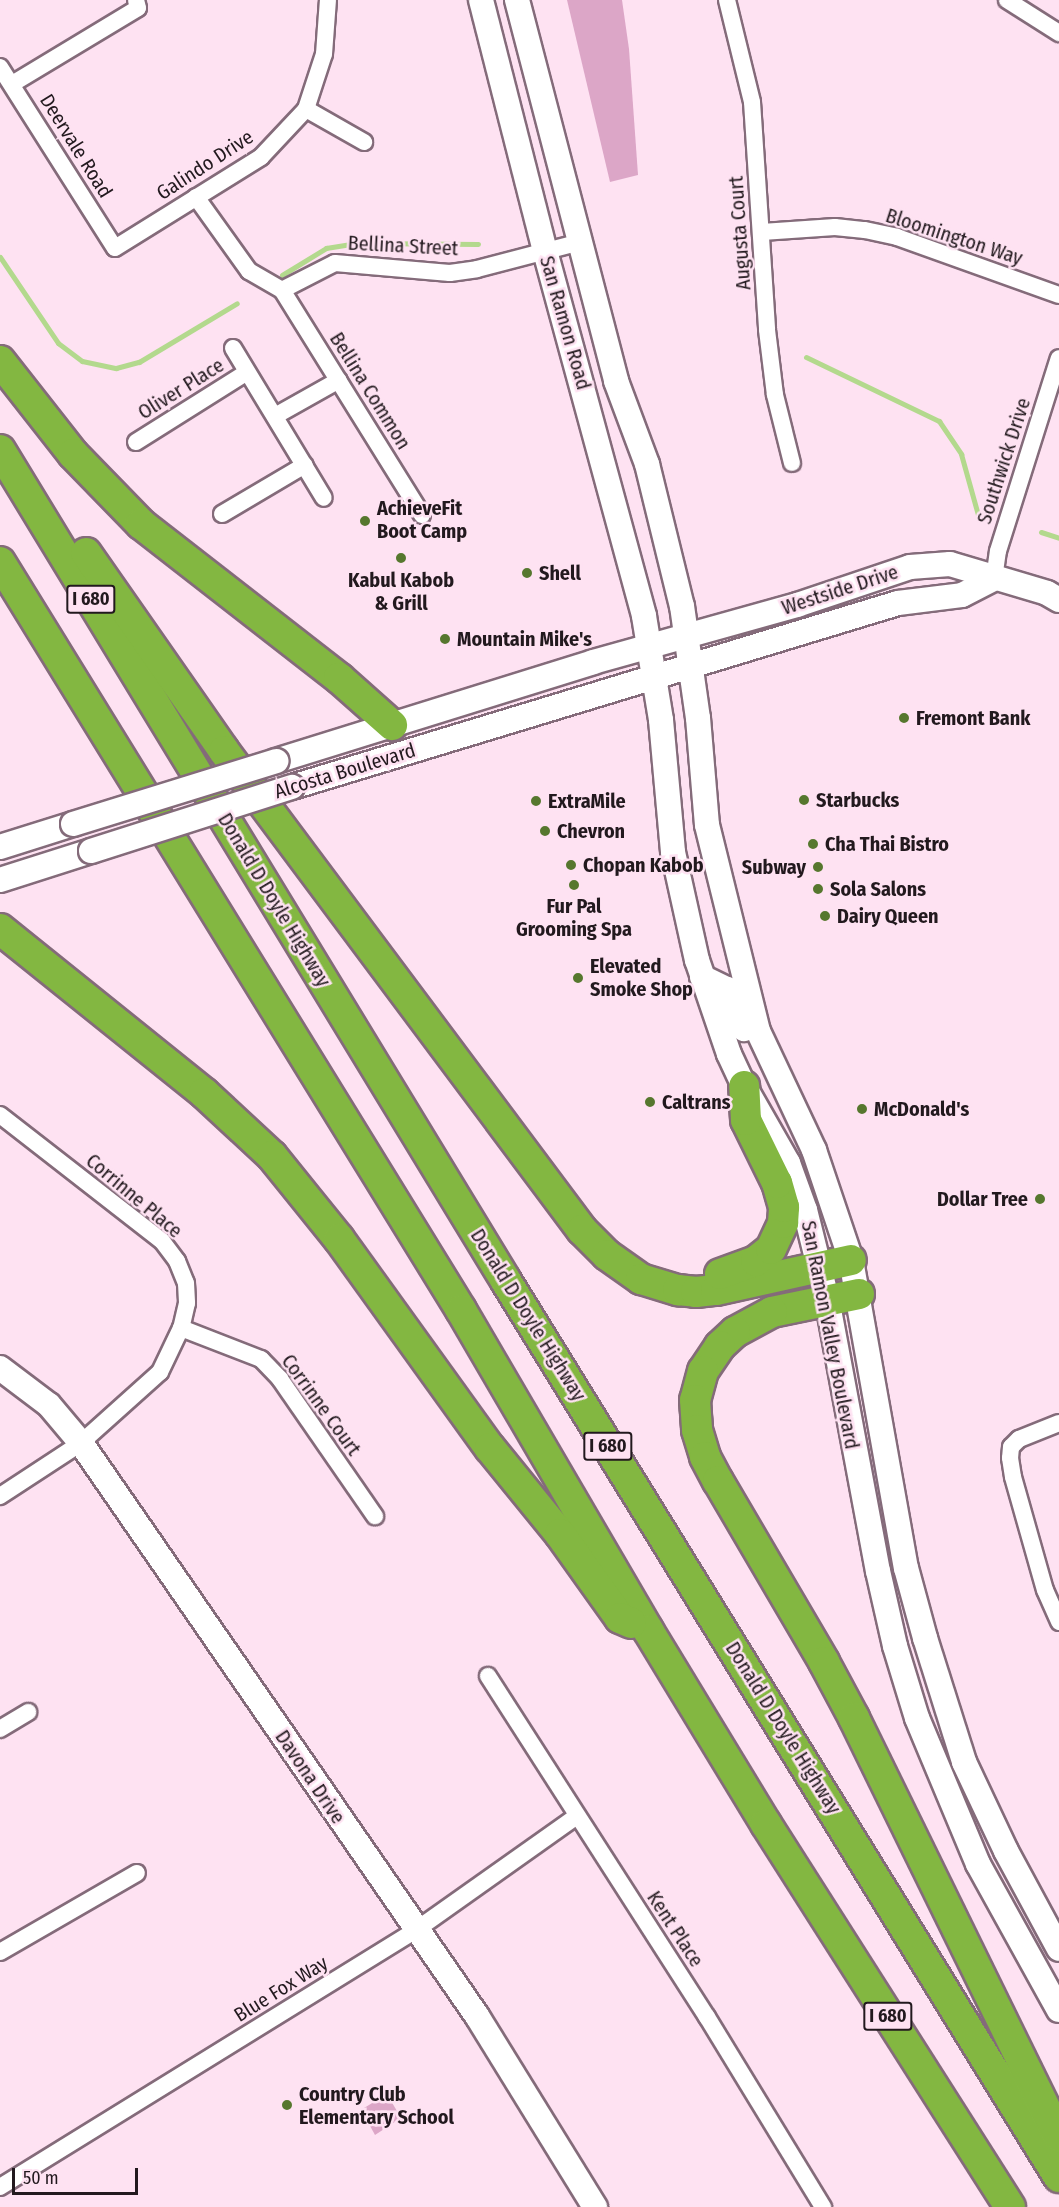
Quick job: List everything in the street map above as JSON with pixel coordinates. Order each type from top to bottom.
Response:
[{"type":"highway","points":[[0,361],[73,454],[141,524],[339,678],[392,725]]},
{"type":"highway","points":[[0,426],[119,603],[224,751],[582,1230],[607,1255],[641,1279],[678,1290],[716,1290],[851,1260]]},
{"type":"highway","name":"Donald D Doyle Highway","points":[[0,450],[506,1281],[1059,2177]]},
{"type":"highway","name":"I 680","points":[[0,562],[454,1300],[648,1630],[766,1824],[1010,2207]]},
{"type":"highway","points":[[0,929],[204,1093],[272,1156],[339,1239],[490,1448],[560,1534],[620,1618],[648,1630]]},
{"type":"highway","points":[[678,1290],[756,1261],[771,1249],[779,1235],[784,1207],[777,1183],[746,1120],[744,1086]]},
{"type":"highway","points":[[859,1294],[772,1312],[735,1332],[720,1346],[704,1371],[695,1400],[697,1430],[705,1457],[718,1481],[844,1700],[1059,2138]]},
{"type":"main road","name":"San Ramon Road","points":[[481,0],[544,251],[645,616],[649,646]]},
{"type":"main road","name":"San Ramon Road","points":[[517,0],[616,381],[647,464],[682,606],[686,636]]},
{"type":"main road","name":"Westside Drive","points":[[686,636],[797,605],[910,567],[950,564],[1047,593],[1059,600]]},
{"type":"main road","name":"Westside Drive","points":[[691,667],[898,603],[962,596],[994,579]]},
{"type":"main road","name":"Alcosta Boulevard","points":[[0,847],[686,636]]},
{"type":"main road","name":"San Ramon Valley Boulevard","points":[[686,636],[707,825],[714,858],[759,1031],[814,1150],[851,1260],[859,1294],[906,1568],[925,1638],[964,1762],[1006,1851],[1059,1948]]},
{"type":"main road","name":"San Ramon Valley Boulevard","points":[[649,646],[673,852],[702,977],[729,1054],[744,1086],[788,1163],[805,1210],[827,1299],[878,1571],[895,1646],[917,1718],[978,1864],[1059,2010]]},
{"type":"main road","name":"Alcosta Boulevard","points":[[0,880],[292,788],[691,667]]},
{"type":"main road","points":[[702,977],[727,989],[733,997],[754,1057],[761,1064],[777,1071]]},
{"type":"main road","name":"Davona Drive","points":[[0,1368],[49,1405],[81,1443],[477,2016],[595,2207]]},
{"type":"street","points":[[12,84],[138,8],[136,0]]},
{"type":"street","name":"Galindo Drive","points":[[115,248],[261,157],[306,109],[324,54],[328,0]]},
{"type":"street","name":"Augusta Court","points":[[727,0],[752,102],[767,330],[775,395],[792,463]]},
{"type":"street","points":[[1007,0],[1059,33]]},
{"type":"street","name":"Deervale Road","points":[[0,67],[115,248]]},
{"type":"street","points":[[306,109],[364,142]]},
{"type":"street","points":[[196,197],[249,271],[282,290]]},
{"type":"street","name":"Bloomington Way","points":[[762,232],[835,227],[865,230],[897,237],[1059,294]]},
{"type":"street","name":"Bellina Street","points":[[282,290],[335,263],[450,273],[477,269],[581,242]]},
{"type":"street","name":"Bellina Common","points":[[282,290],[422,515]]},
{"type":"street","name":"Oliver Place","points":[[233,348],[324,498]]},
{"type":"street","name":"Southwick Drive","points":[[994,579],[998,551],[1059,358]]},
{"type":"street","name":"Oliver Place","points":[[136,442],[248,372]]},
{"type":"street","points":[[275,416],[339,380]]},
{"type":"street","points":[[222,514],[305,465]]},
{"type":"street","name":"Corrinne Place","points":[[0,1115],[162,1241],[177,1261],[186,1283],[187,1303],[181,1328],[160,1372],[81,1443],[0,1496]]},
{"type":"street","name":"Corrinne Court","points":[[181,1328],[261,1359],[280,1379],[375,1516]]},
{"type":"street","points":[[1059,1423],[1019,1439],[1011,1447],[1013,1477],[1045,1590],[1059,1622]]},
{"type":"street","name":"Kent Place","points":[[488,1676],[707,2017],[823,2207]]},
{"type":"street","points":[[0,1729],[28,1712]]},
{"type":"street","name":"Blue Fox Way","points":[[0,2187],[416,1930],[577,1816]]},
{"type":"street","points":[[0,1952],[137,1873]]},
{"type":"shaded area","points":[[567,0],[622,0],[629,49],[638,175],[610,182]]},
{"type":"shaded area","points":[[387,2094],[401,2118],[375,2135],[363,2113],[364,2108]]},
{"type":"waterway","points":[[282,275],[326,248],[359,243],[478,244]]},
{"type":"waterway","points":[[0,257],[58,343],[82,361],[116,368],[139,362],[237,303]]},
{"type":"waterway","points":[[806,357],[939,421],[961,454],[978,515]]},
{"type":"waterway","points":[[1041,532],[1059,538]]},
{"type":"place","name":"AchieveFit Boot Camp","points":[[365,521]]},
{"type":"place","name":"Kabul Kabob & Grill","points":[[401,558]]},
{"type":"place","name":"Shell","points":[[527,573]]},
{"type":"place","name":"Mountain Mike's","points":[[445,639]]},
{"type":"place","name":"Fremont Bank","points":[[904,718]]},
{"type":"place","name":"Starbucks","points":[[804,800]]},
{"type":"place","name":"ExtraMile","points":[[536,801]]},
{"type":"place","name":"Chevron","points":[[545,831]]},
{"type":"place","name":"Cha Thai Bistro","points":[[813,844]]},
{"type":"place","name":"Chopan Kabob","points":[[571,865]]},
{"type":"place","name":"Subway","points":[[818,867]]},
{"type":"place","name":"Fur Pal Grooming Spa","points":[[574,885]]},
{"type":"place","name":"Sola Salons","points":[[818,889]]},
{"type":"place","name":"Dairy Queen","points":[[825,916]]},
{"type":"place","name":"Elevated Smoke Shop","points":[[578,978]]},
{"type":"place","name":"Caltrans","points":[[650,1102]]},
{"type":"place","name":"McDonald's","points":[[862,1109]]},
{"type":"place","name":"Dollar Tree","points":[[1040,1199]]},
{"type":"place","name":"Country Club Elementary School","points":[[287,2105]]}]
